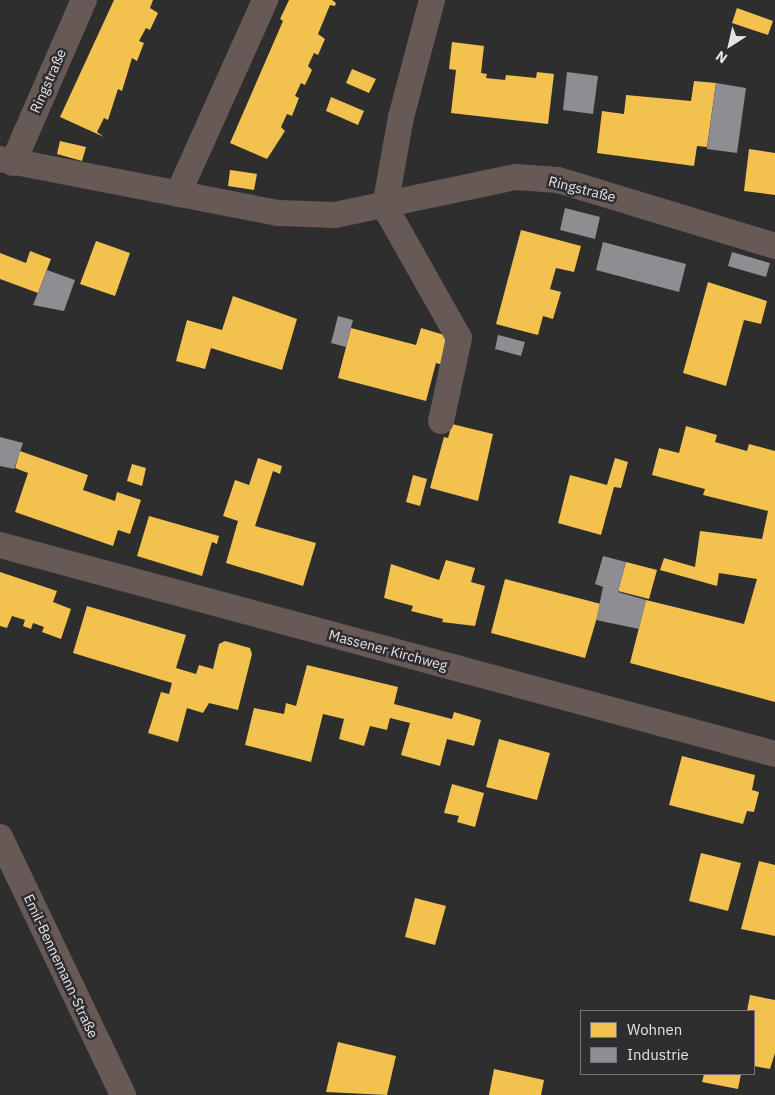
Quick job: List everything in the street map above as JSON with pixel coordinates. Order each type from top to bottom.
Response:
[{"type":"street","name":"Ringstraße","points":[[84,0],[6,161],[279,213],[335,214],[385,206],[516,177],[558,180],[775,246]]},
{"type":"street","points":[[178,194],[266,0]]},
{"type":"street","points":[[432,0],[400,117],[385,206],[459,338],[441,421]]},
{"type":"street","name":"Massener Kirchweg","points":[[0,545],[775,754]]},
{"type":"street","name":"Emil-Bennemann-Straße","points":[[0,837],[123,1095]]},
{"type":"building: Wohnen","points":[[114,0],[153,0],[150,8],[158,13],[150,30],[146,28],[139,41],[144,43],[137,61],[132,58],[122,91],[118,89],[108,120],[104,118],[97,132],[104,137],[60,117]]},
{"type":"building: Wohnen","points":[[289,0],[332,0],[336,3],[335,6],[330,5],[318,34],[325,39],[318,55],[314,53],[308,66],[312,70],[305,85],[301,83],[295,96],[299,98],[292,116],[287,114],[281,127],[285,131],[267,159],[230,143],[283,21],[280,19]]},
{"type":"building: Wohnen","points":[[737,8],[773,21],[768,35],[732,23]]},
{"type":"building: Wohnen","points":[[452,42],[484,46],[481,73],[487,74],[486,78],[505,80],[506,75],[536,78],[537,72],[554,74],[548,124],[451,113],[456,70],[449,69]]},
{"type":"building: Wohnen","points":[[352,69],[376,79],[369,93],[346,83]]},
{"type":"building: Wohnen","points":[[694,81],[716,83],[707,147],[697,146],[694,166],[597,153],[602,111],[624,114],[626,95],[691,101]]},
{"type":"building: Wohnen","points":[[331,97],[364,111],[358,125],[326,111]]},
{"type":"building: Wohnen","points":[[60,141],[86,147],[82,161],[57,154]]},
{"type":"building: Wohnen","points":[[749,149],[775,153],[775,195],[744,191]]},
{"type":"building: Wohnen","points":[[230,170],[257,174],[254,190],[228,186]]},
{"type":"building: Wohnen","points":[[521,230],[581,246],[574,272],[556,268],[550,289],[561,292],[553,319],[543,316],[538,335],[496,324]]},
{"type":"building: Wohnen","points":[[96,241],[130,253],[115,296],[80,284]]},
{"type":"building: Wohnen","points":[[30,251],[51,259],[38,293],[0,279],[0,253],[26,263]]},
{"type":"building: Wohnen","points":[[708,282],[767,301],[761,324],[744,320],[726,386],[683,373]]},
{"type":"building: Wohnen","points":[[233,296],[297,319],[282,370],[211,348],[205,369],[176,361],[187,320],[222,330]]},
{"type":"building: Wohnen","points":[[351,328],[416,345],[421,328],[451,337],[443,365],[436,363],[426,401],[338,378]]},
{"type":"building: Wohnen","points":[[452,424],[493,434],[478,501],[430,488],[444,437],[448,438]]},
{"type":"building: Wohnen","points":[[686,426],[717,435],[715,442],[747,451],[749,444],[775,451],[775,702],[630,663],[646,600],[744,624],[757,579],[719,573],[717,586],[660,570],[664,558],[695,567],[700,531],[762,539],[768,511],[703,495],[705,489],[652,475],[659,448],[679,453]]},
{"type":"building: Wohnen","points":[[20,451],[88,475],[83,490],[115,501],[117,492],[141,500],[130,534],[118,530],[113,546],[15,512],[28,473],[15,468]]},
{"type":"building: Wohnen","points":[[258,458],[282,466],[280,474],[273,471],[255,526],[316,543],[303,586],[226,563],[238,521],[223,516],[235,480],[249,485]]},
{"type":"building: Wohnen","points":[[615,458],[628,462],[621,488],[614,487],[601,535],[558,523],[570,475],[607,485]]},
{"type":"building: Wohnen","points":[[132,464],[146,468],[142,486],[127,481]]},
{"type":"building: Wohnen","points":[[413,475],[427,479],[420,506],[406,502]]},
{"type":"building: Wohnen","points":[[149,516],[219,536],[217,544],[212,542],[202,576],[137,556]]},
{"type":"building: Wohnen","points":[[446,560],[475,568],[471,582],[485,586],[475,626],[442,622],[443,619],[411,611],[413,606],[384,598],[391,564],[439,580]]},
{"type":"building: Wohnen","points":[[626,562],[657,570],[649,599],[618,591]]},
{"type":"building: Wohnen","points":[[0,572],[57,591],[53,602],[71,609],[61,639],[42,632],[44,627],[33,623],[31,629],[23,626],[25,620],[12,616],[7,628],[0,626]]},
{"type":"building: Wohnen","points":[[505,579],[601,604],[585,658],[491,633]]},
{"type":"building: Wohnen","points":[[87,606],[186,635],[176,668],[196,674],[199,665],[213,669],[219,644],[225,641],[250,648],[252,654],[238,710],[209,703],[203,713],[187,708],[178,742],[148,733],[161,692],[169,694],[172,683],[73,653]]},
{"type":"building: Wohnen","points":[[307,665],[398,687],[394,704],[452,719],[454,712],[481,720],[474,746],[447,739],[440,766],[401,755],[410,723],[390,718],[387,730],[370,726],[364,746],[339,739],[344,719],[323,714],[311,762],[245,745],[254,708],[284,714],[286,703],[296,706]]},
{"type":"building: Wohnen","points":[[499,739],[550,753],[537,800],[486,787]]},
{"type":"building: Wohnen","points":[[682,756],[755,775],[752,790],[759,792],[754,812],[747,811],[743,824],[669,805]]},
{"type":"building: Wohnen","points":[[452,784],[484,793],[475,827],[457,822],[459,816],[444,813]]},
{"type":"building: Wohnen","points":[[701,853],[741,863],[728,911],[689,901]]},
{"type":"building: Wohnen","points":[[759,861],[775,865],[775,936],[741,929]]},
{"type":"building: Wohnen","points":[[415,898],[446,906],[435,945],[405,937]]},
{"type":"building: Wohnen","points":[[750,995],[775,1000],[775,1053],[770,1069],[755,1066],[755,1010],[747,1010]]},
{"type":"building: Wohnen","points":[[338,1042],[396,1056],[387,1095],[326,1092]]},
{"type":"building: Wohnen","points":[[494,1069],[544,1080],[541,1095],[489,1095]]},
{"type":"building: Wohnen","points":[[704,1075],[741,1075],[738,1089],[702,1082]]},
{"type":"building: Industrie","points":[[567,72],[598,76],[593,114],[563,110]]},
{"type":"building: Industrie","points":[[716,83],[746,88],[737,153],[707,149]]},
{"type":"building: Industrie","points":[[565,208],[600,217],[595,239],[560,230]]},
{"type":"building: Industrie","points":[[603,242],[686,264],[679,292],[596,270]]},
{"type":"building: Industrie","points":[[732,252],[770,263],[766,277],[728,266]]},
{"type":"building: Industrie","points":[[47,270],[75,280],[64,311],[33,305]]},
{"type":"building: Industrie","points":[[338,316],[353,320],[346,347],[331,343]]},
{"type":"building: Industrie","points":[[498,335],[525,342],[521,356],[495,349]]},
{"type":"building: Industrie","points":[[0,437],[23,443],[14,469],[0,466]]},
{"type":"building: Industrie","points":[[603,556],[626,562],[618,592],[646,600],[639,629],[596,620],[603,587],[595,584]]}]
